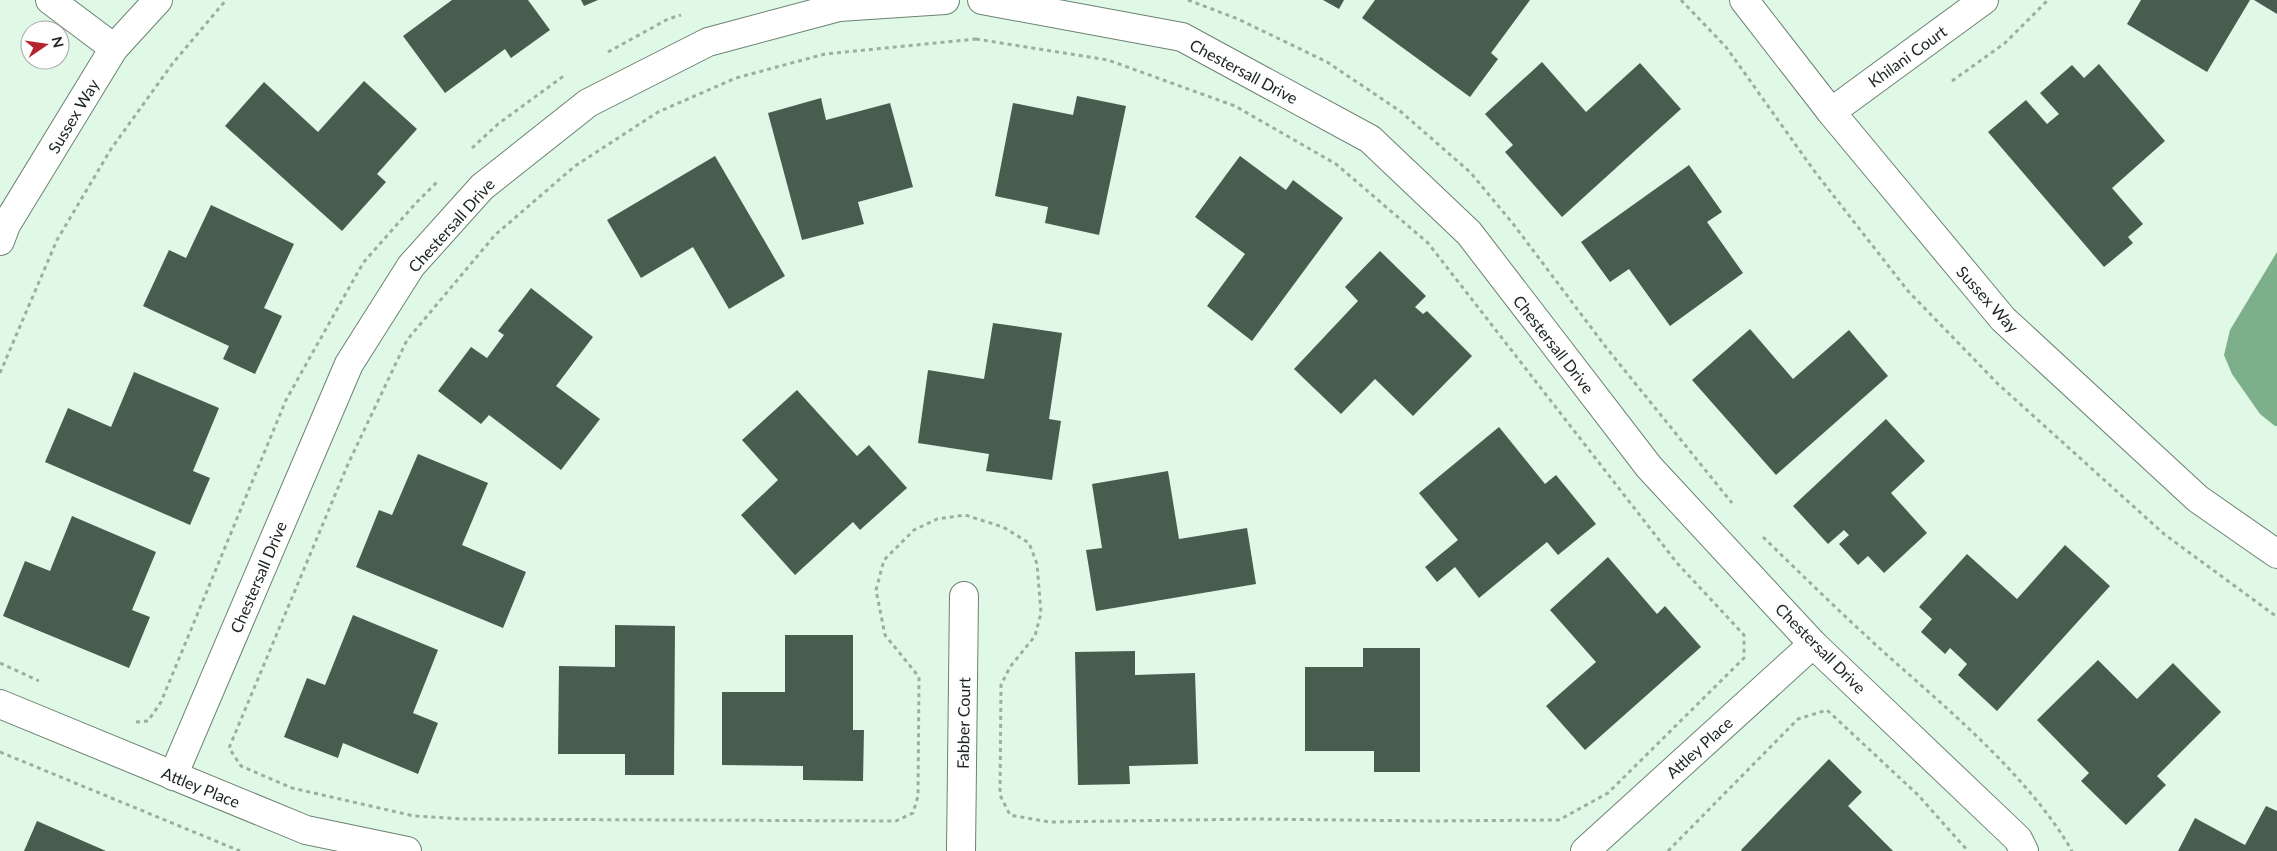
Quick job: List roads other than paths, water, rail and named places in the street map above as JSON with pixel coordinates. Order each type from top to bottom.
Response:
[{"type":"street","points":[[50,0],[114,48]]},
{"type":"street","name":"Sussex Way","points":[[0,241],[6,225],[114,48],[158,0]]},
{"type":"street","name":"Chestersall Drive","points":[[173,776],[349,364],[411,266],[482,186],[588,103],[708,42],[838,7],[945,0]]},
{"type":"street","name":"Chestersall Drive","points":[[982,0],[1182,38],[1370,139],[1469,233],[1649,467],[1814,644],[2018,839],[2024,851]]},
{"type":"street","name":"Sussex Way","points":[[1744,0],[1831,112],[2003,319],[2198,498],[2277,554]]},
{"type":"street","name":"Khilani Court","points":[[1831,112],[1984,0]]},
{"type":"street","name":"Fabber Court","points":[[961,851],[964,596]]},
{"type":"street","name":"Attley Place","points":[[1586,851],[1814,644]]},
{"type":"street","name":"Attley Place","points":[[0,704],[306,830],[407,851]]}]
